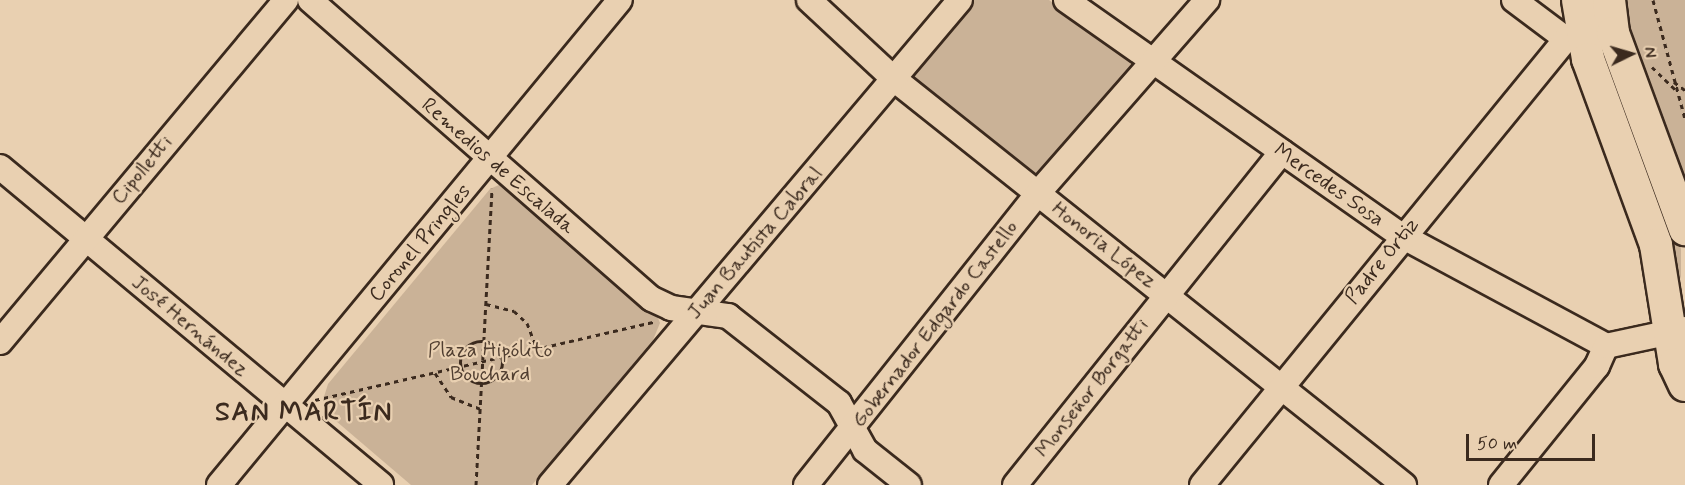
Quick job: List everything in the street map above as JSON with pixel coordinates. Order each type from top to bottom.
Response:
[{"type":"main road","points":[[1578,0],[1587,37],[1656,245],[1678,330],[1675,364],[1685,385]]},
{"type":"main road","points":[[1587,37],[1609,0]]},
{"type":"main road","points":[[1587,37],[1685,229]]},
{"type":"street","name":"Cipolletti","points":[[0,342],[286,0]]},
{"type":"street","name":"Remedios de Escalada","points":[[310,0],[491,161],[652,298],[696,311],[729,316],[838,403],[865,450],[909,485]]},
{"type":"street","name":"Coronel Pringles","points":[[219,485],[491,161],[620,0]]},
{"type":"street","name":"Honoria López","points":[[809,0],[894,79],[1404,485]]},
{"type":"street","name":"Juan Bautista Cabral","points":[[550,485],[960,0]]},
{"type":"street","name":"Mercedes Sosa","points":[[1066,0],[1402,236],[1606,346]]},
{"type":"street","name":"Gobernador Edgardo Castello","points":[[806,485],[1038,193],[1207,0]]},
{"type":"street","points":[[1514,0],[1587,37]]},
{"type":"street","name":"Padre Ortiz","points":[[1202,485],[1402,236],[1587,37]]},
{"type":"street","name":"Monseñor Borgatti","points":[[1015,485],[1282,152]]},
{"type":"street","name":"José Hernández","points":[[0,167],[381,485]]},
{"type":"street","points":[[1501,485],[1597,366],[1606,346],[1678,330]]},
{"type":"path","points":[[1653,0],[1685,119]]},
{"type":"path","points":[[1674,82],[1685,90]]},
{"type":"path","points":[[476,485],[491,161]]},
{"type":"path","points":[[486,304],[514,311],[527,323],[537,349]]},
{"type":"path","points":[[285,406],[661,321]]},
{"type":"path","points":[[484,342],[502,358]]},
{"type":"path","points":[[484,342],[464,351],[461,367],[471,380],[482,383],[497,376],[502,358]]},
{"type":"path","points":[[435,373],[451,397],[480,409]]},
{"type":"green space","points":[[972,0],[1049,0],[1135,61],[1036,176],[910,74]]},
{"type":"green space","points":[[1618,0],[1685,0],[1685,195]]},
{"type":"green space","points":[[1606,61],[1617,68],[1681,249],[1681,279],[1602,66]]},
{"type":"green space","name":"Plaza Hipólito Bouchard","points":[[501,184],[512,187],[652,304],[660,323],[653,340],[532,485],[411,485],[329,415],[323,400],[328,384],[490,189]]},
{"type":"district","name":"SAN MARTÍN","points":[[304,413]]}]
